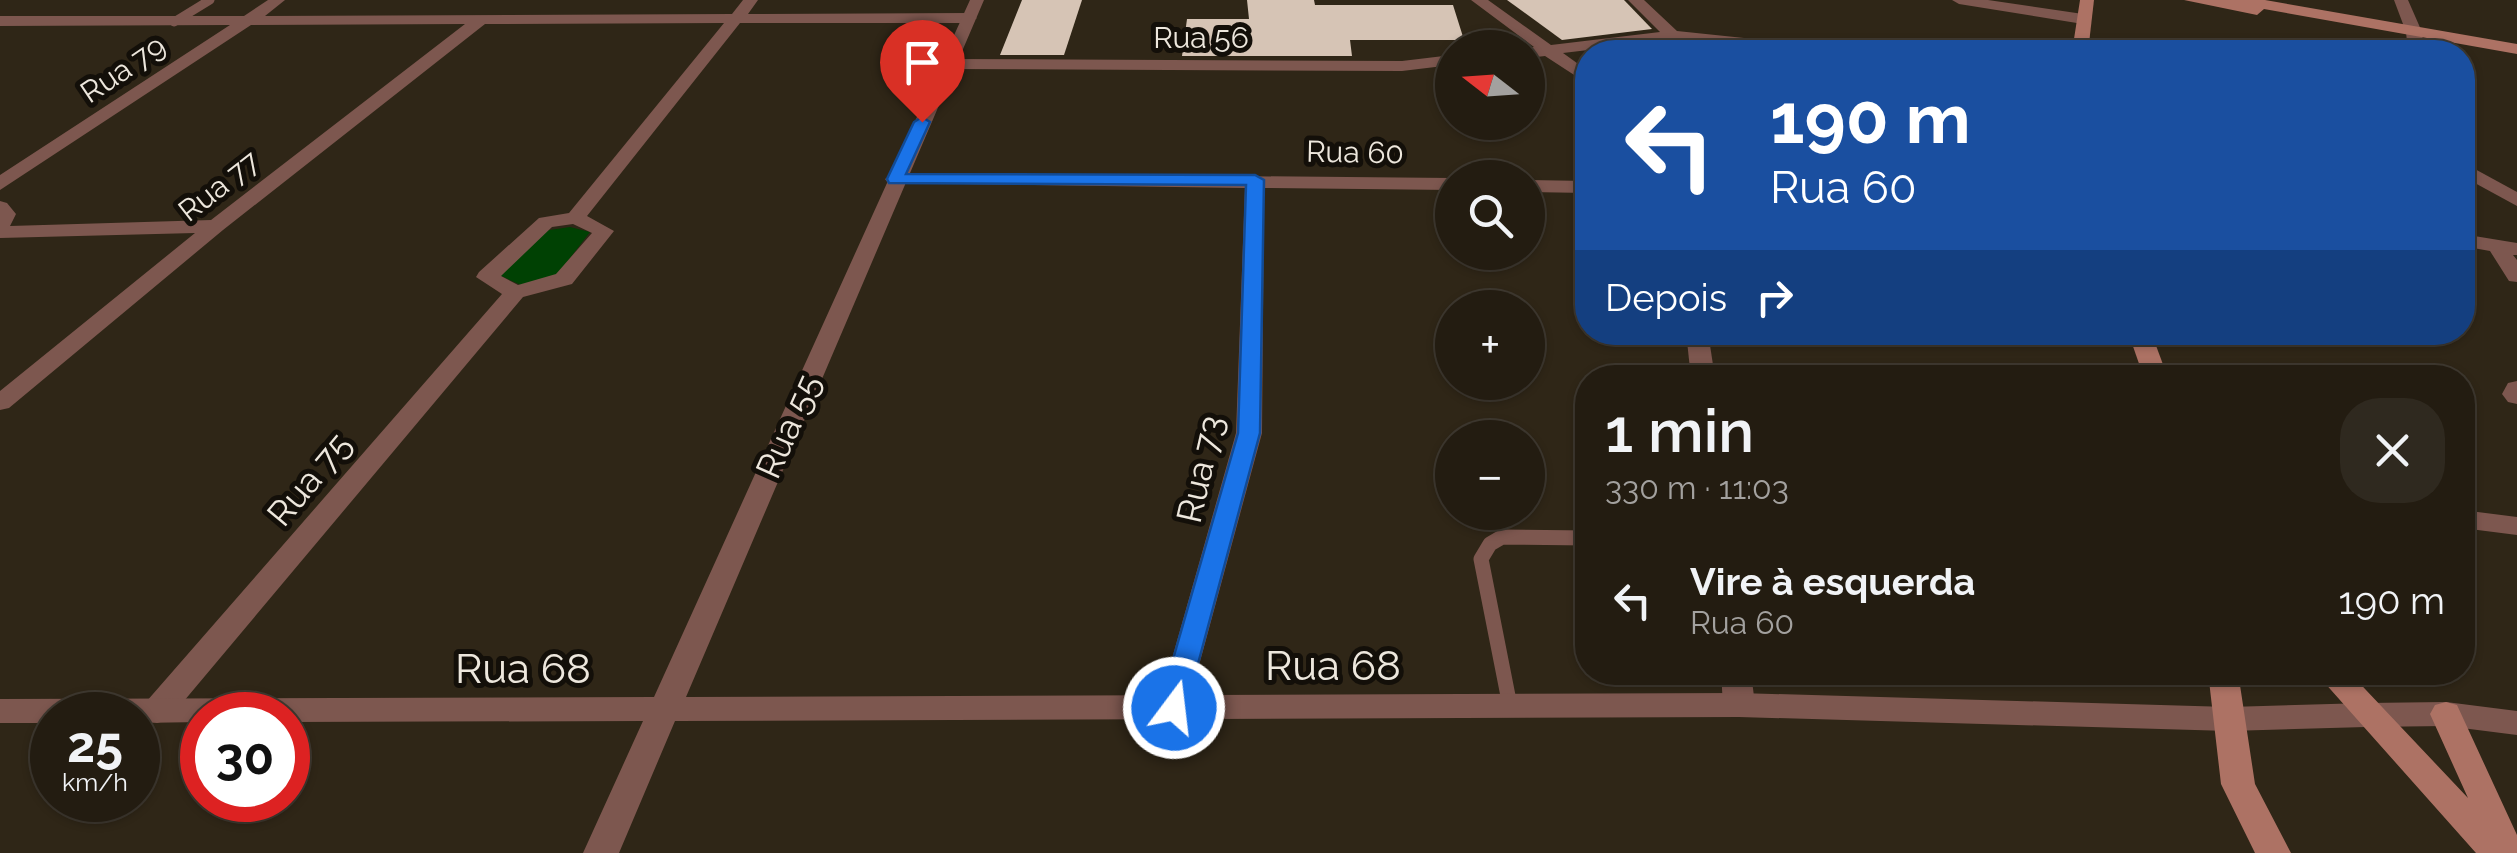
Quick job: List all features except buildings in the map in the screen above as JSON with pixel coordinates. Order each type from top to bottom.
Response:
[{"type":"main road","points":[[2082,40],[2087,0]]},
{"type":"main road","points":[[2191,0],[2381,26]]},
{"type":"main road","points":[[2240,0],[2462,40]]},
{"type":"main road","points":[[2475,42],[2517,49]]},
{"type":"main road","points":[[2225,685],[2238,784],[2273,853]]},
{"type":"main road","points":[[2341,685],[2498,853]]},
{"type":"main road","points":[[2446,714],[2507,853]]},
{"type":"street","name":"Rua 79","points":[[0,184],[278,0]]},
{"type":"street","points":[[575,218],[751,0]]},
{"type":"street","points":[[1478,0],[1575,70]]},
{"type":"street","points":[[1635,0],[1674,36]]},
{"type":"street","points":[[1959,0],[2084,20]]},
{"type":"street","points":[[2401,0],[2415,40]]},
{"type":"street","points":[[4,23],[734,21],[973,9]]},
{"type":"street","name":"Rua 55","points":[[601,853],[973,9]]},
{"type":"street","name":"Rua 77","points":[[0,403],[216,226],[479,22]]},
{"type":"street","points":[[1638,40],[1674,36],[1746,40]]},
{"type":"street","points":[[1547,50],[1575,47]]},
{"type":"street","name":"Rua 56","points":[[948,64],[1402,66],[1435,62]]},
{"type":"street","points":[[2475,176],[2517,200]]},
{"type":"street","name":"Rua 60","points":[[895,179],[1435,184]]},
{"type":"street","name":"Rua 73","points":[[1174,708],[1249,433],[1255,180]]},
{"type":"street","points":[[1545,187],[1575,188]]},
{"type":"street","points":[[0,207],[6,214],[0,224]]},
{"type":"street","points":[[575,218],[604,230],[564,279],[515,292],[487,277],[546,222],[575,218]]},
{"type":"street","points":[[0,232],[216,226]]},
{"type":"street","points":[[2475,242],[2507,247],[2517,276]]},
{"type":"street","name":"Rua 75","points":[[160,708],[515,292]]},
{"type":"street","points":[[2517,388],[2517,397]]},
{"type":"street","points":[[2475,520],[2517,526]]},
{"type":"street","points":[[1737,685],[1739,705]]},
{"type":"street","name":"Rua 68","points":[[160,712],[1739,705],[2229,719],[2446,714],[2517,723]]},
{"type":"street","name":"Rua 68","points":[[0,711],[30,711]]},
{"type":"lane","points":[[174,22],[210,0]]},
{"type":"lane","points":[[1510,706],[1482,558],[1490,544],[1502,537],[1575,538]]},
{"type":"green space","points":[[570,227],[590,232],[557,275],[523,286],[499,275],[543,231]]},
{"type":"route","points":[[922,122],[895,179],[1255,180],[1249,433],[1174,708]]}]
